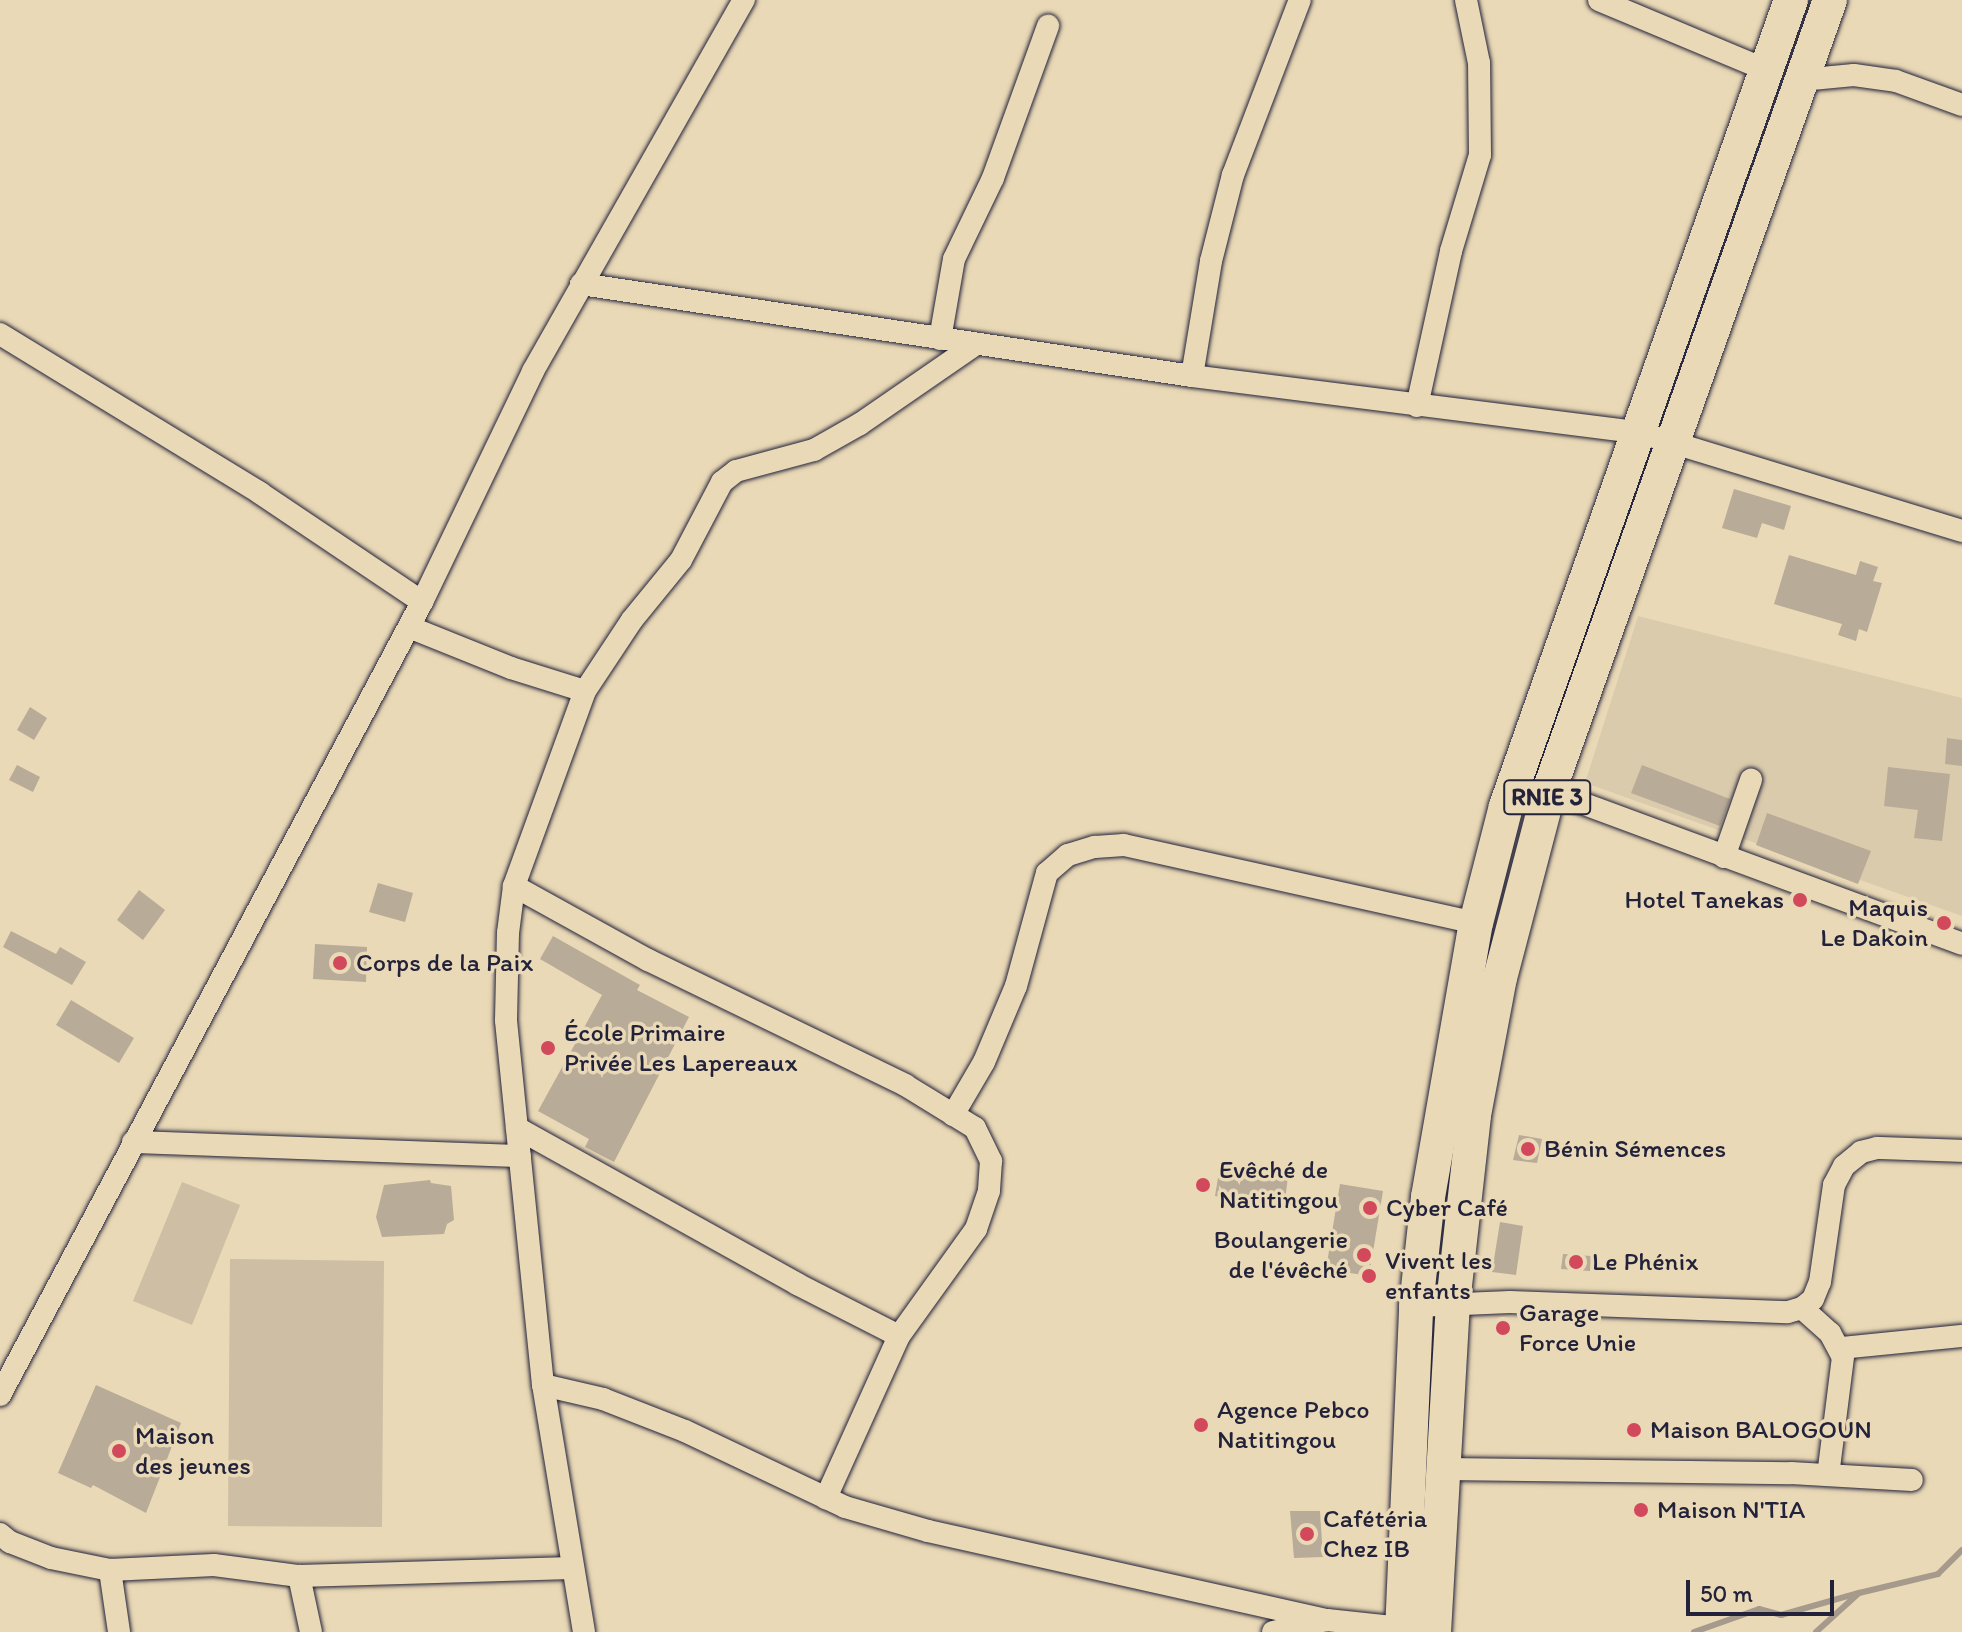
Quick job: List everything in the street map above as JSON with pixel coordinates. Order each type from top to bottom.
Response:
[{"type":"highway","name":"RNIE 3","points":[[1413,1631],[1416,1306],[1428,1197],[1476,923],[1506,806],[1791,0]]},
{"type":"highway","name":"RNIE 3","points":[[1413,1631],[1445,1469],[1453,1303],[1482,1057],[1549,791],[1830,0]]},
{"type":"street","points":[[0,1395],[409,627],[533,371],[744,0]]},
{"type":"street","points":[[1192,376],[1211,261],[1233,175],[1300,0]]},
{"type":"street","points":[[1417,406],[1451,251],[1480,155],[1479,63],[1466,0]]},
{"type":"street","points":[[1599,0],[1766,70]]},
{"type":"street","points":[[940,339],[954,259],[993,178],[1048,26]]},
{"type":"street","points":[[1801,80],[1854,75],[1896,81],[1962,105]]},
{"type":"street","points":[[581,284],[1192,376],[1638,432],[1962,531]]},
{"type":"street","points":[[0,334],[260,493],[422,602]]},
{"type":"street","points":[[584,1632],[543,1385],[506,1020],[508,933],[514,886],[585,691],[632,620],[681,560],[722,482],[736,471],[814,450],[860,424],[976,344]]},
{"type":"street","points":[[409,627],[511,668],[585,691]]},
{"type":"street","points":[[1724,857],[1751,780]]},
{"type":"street","points":[[1549,791],[1962,944]]},
{"type":"street","points":[[953,1115],[984,1062],[1016,986],[1047,873],[1068,855],[1095,847],[1124,845],[1358,894],[1476,923]]},
{"type":"street","points":[[514,886],[648,960],[905,1085],[975,1128],[991,1161],[989,1191],[976,1229],[899,1336],[826,1498]]},
{"type":"street","points":[[517,1128],[809,1291],[899,1336]]},
{"type":"street","points":[[133,1142],[520,1156]]},
{"type":"street","points":[[1416,1306],[1453,1303],[1788,1312],[1802,1308],[1813,1299],[1820,1282],[1834,1185],[1844,1166],[1861,1152],[1877,1148],[1962,1151]]},
{"type":"street","points":[[1802,1308],[1830,1333],[1841,1348],[1843,1370],[1828,1475]]},
{"type":"street","points":[[1841,1348],[1962,1336]]},
{"type":"street","points":[[543,1385],[603,1399],[685,1431],[826,1498],[928,1531],[1327,1620],[1413,1631]]},
{"type":"street","points":[[1445,1469],[1828,1475],[1912,1480]]},
{"type":"street","points":[[0,1534],[10,1542],[51,1558],[110,1570],[214,1565],[299,1576],[572,1568]]},
{"type":"street","points":[[110,1570],[119,1632]]},
{"type":"street","points":[[299,1576],[311,1632]]},
{"type":"street","points":[[1273,1632],[1327,1620]]},
{"type":"shaded area","points":[[1638,616],[1962,698],[1962,916],[1585,783]]},
{"type":"shaded area","points":[[182,1182],[240,1205],[192,1325],[133,1301]]},
{"type":"shaded area","points":[[230,1259],[384,1261],[382,1527],[228,1526]]},
{"type":"building","points":[[1734,489],[1791,506],[1784,530],[1762,523],[1757,538],[1722,528]]},
{"type":"building","points":[[1789,555],[1856,575],[1860,561],[1878,567],[1873,581],[1882,583],[1867,632],[1859,629],[1856,641],[1838,635],[1842,624],[1774,604]]},
{"type":"building","points":[[30,707],[47,718],[34,740],[17,730]]},
{"type":"building","points":[[1947,738],[1962,740],[1962,766],[1945,764]]},
{"type":"building","points":[[17,765],[40,777],[33,792],[9,780]]},
{"type":"building","points":[[1642,765],[1730,799],[1720,826],[1631,793]]},
{"type":"building","points":[[1888,767],[1950,774],[1942,841],[1914,838],[1918,810],[1884,806]]},
{"type":"building","points":[[1767,813],[1871,851],[1858,884],[1756,845]]},
{"type":"building","points":[[378,883],[413,893],[405,922],[369,912]]},
{"type":"building","points":[[139,890],[165,910],[143,940],[117,920]]},
{"type":"building","points":[[11,931],[56,954],[60,947],[86,962],[72,985],[3,947]]},
{"type":"building","points":[[553,936],[640,985],[637,990],[689,1017],[614,1162],[585,1147],[589,1139],[538,1111],[602,995],[540,959]]},
{"type":"building","name":"Corps de la Paix","points":[[315,944],[367,947],[366,982],[313,979]]},
{"type":"building","points":[[71,1000],[134,1038],[119,1063],[56,1025]]},
{"type":"building","name":"Bénin Sémences","points":[[1519,1135],[1542,1139],[1537,1163],[1513,1160]]},
{"type":"building","points":[[1220,1166],[1288,1177],[1284,1207],[1215,1196]]},
{"type":"building","points":[[430,1180],[431,1183],[451,1186],[454,1220],[447,1224],[444,1234],[382,1237],[376,1217],[384,1185]]},
{"type":"building","points":[[1340,1184],[1383,1191],[1369,1276],[1326,1269]]},
{"type":"building","points":[[1500,1222],[1523,1226],[1516,1275],[1492,1272]]},
{"type":"building","name":"Le Phénix","points":[[1563,1254],[1591,1256],[1590,1271],[1561,1269]]},
{"type":"building","name":"Maison des jeunes","points":[[96,1385],[181,1423],[146,1513],[93,1485],[91,1488],[58,1473]]},
{"type":"building","name":"Cafétéria Chez IB","points":[[1290,1511],[1320,1511],[1323,1557],[1294,1558]]},
{"type":"waterway","points":[[1816,1632],[1859,1593],[1938,1574],[1962,1550]]},
{"type":"waterway","points":[[1694,1632],[1759,1609],[1781,1615],[1858,1593]]},
{"type":"place","name":"Hotel Tanekas","points":[[1800,900]]},
{"type":"place","name":"Maquis Le Dakoin","points":[[1944,923]]},
{"type":"place","name":"Corps de la Paix","points":[[340,963]]},
{"type":"place","name":"École Primaire Privée Les Lapereaux","points":[[548,1048]]},
{"type":"place","name":"Bénin Sémences","points":[[1528,1149]]},
{"type":"place","name":"Evêché de Natitingou","points":[[1203,1185]]},
{"type":"place","name":"Cyber Café","points":[[1370,1208]]},
{"type":"place","name":"Boulangerie de l'évêché","points":[[1364,1255]]},
{"type":"place","name":"Le Phénix","points":[[1576,1262]]},
{"type":"place","name":"Vivent les enfants","points":[[1369,1276]]},
{"type":"place","name":"Garage Force Unie","points":[[1503,1328]]},
{"type":"place","name":"Agence Pebco Natitingou","points":[[1201,1425]]},
{"type":"place","name":"Maison BALOGOUN","points":[[1634,1430]]},
{"type":"place","name":"Maison des jeunes","points":[[119,1451]]},
{"type":"place","name":"Maison N'TIA","points":[[1641,1510]]},
{"type":"place","name":"Cafétéria Chez IB","points":[[1307,1534]]}]
